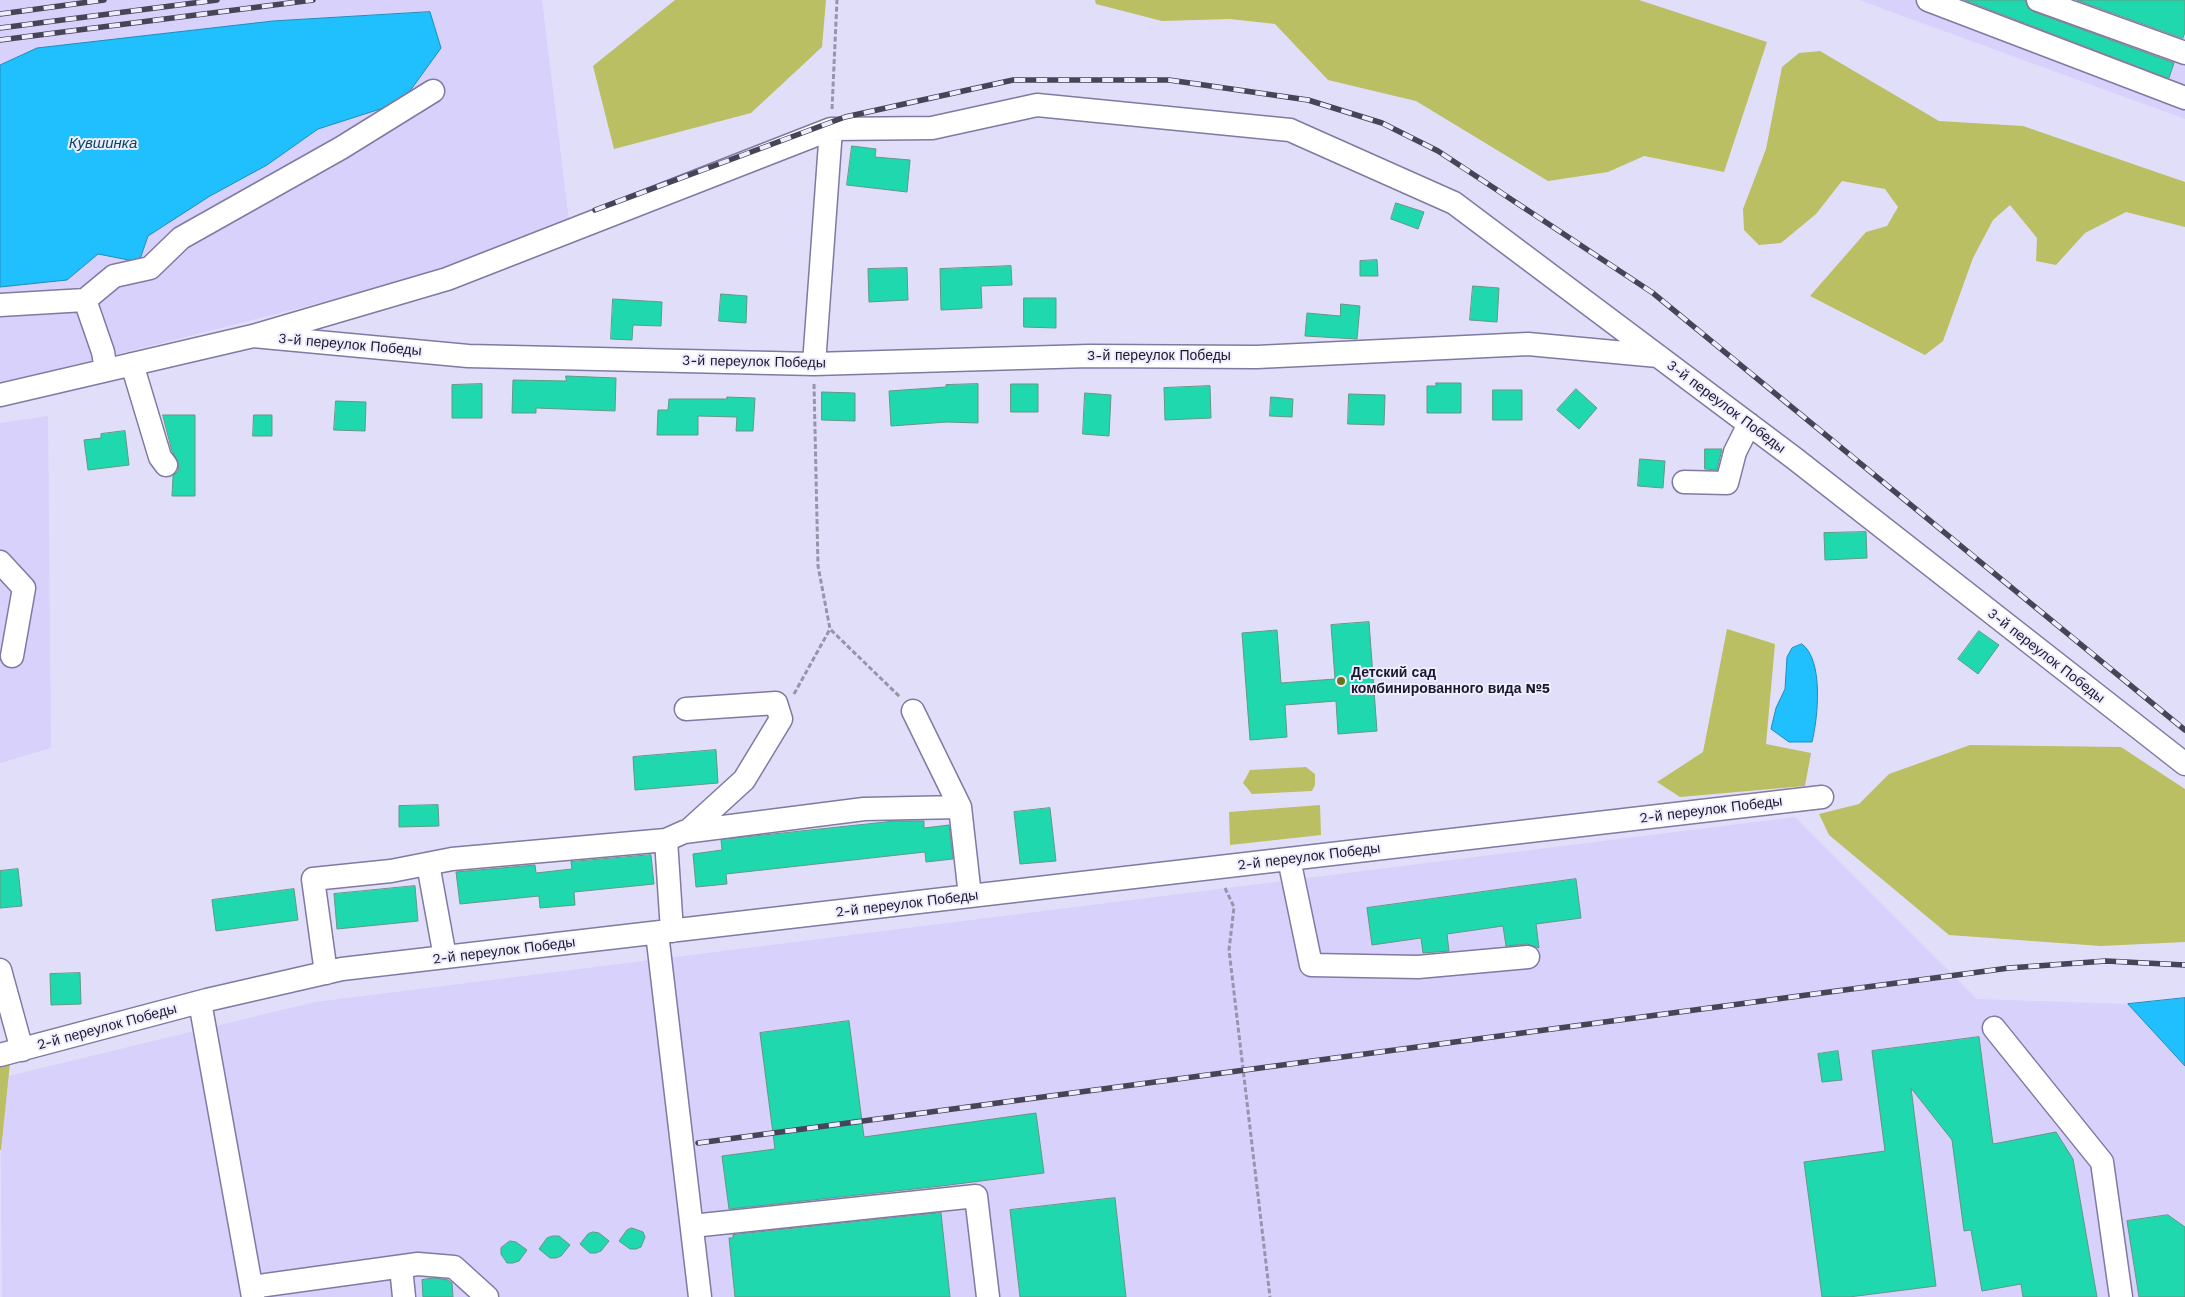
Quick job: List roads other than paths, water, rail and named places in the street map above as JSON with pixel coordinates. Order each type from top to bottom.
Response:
[{"type":"street","points":[[1928,0],[2185,98]]},
{"type":"street","points":[[2038,0],[2185,53]]},
{"type":"street","points":[[0,304],[85,300],[114,276],[150,268],[181,238],[341,148],[433,90]]},
{"type":"street","points":[[253,336],[447,279],[831,129],[932,128],[1037,105],[1290,130],[1454,203],[1659,356]]},
{"type":"street","points":[[814,364],[831,129]]},
{"type":"street","points":[[85,300],[103,352],[106,370]]},
{"type":"street","name":"3-й переулок Победы","points":[[0,394],[253,336],[468,356],[814,364],[1089,356],[1256,357],[1528,344],[1659,356],[2185,764]]},
{"type":"street","points":[[132,364],[160,457],[166,465]]},
{"type":"street","points":[[1684,482],[1728,483],[1735,452],[1749,424]]},
{"type":"street","points":[[0,562],[24,588],[12,656]]},
{"type":"street","points":[[686,709],[776,703],[781,719],[744,780],[688,831]]},
{"type":"street","points":[[913,711],[960,807],[970,896]]},
{"type":"street","name":"2-й переулок Победы","points":[[0,1056],[200,1002],[326,973],[445,957],[1822,797]]},
{"type":"street","points":[[326,973],[313,879],[391,871],[452,859],[666,840],[688,831],[864,809],[960,807]]},
{"type":"street","points":[[666,840],[665,932],[700,1297]]},
{"type":"street","points":[[1289,859],[1311,965],[1418,967],[1528,957]]},
{"type":"street","points":[[428,864],[445,957]]},
{"type":"street","points":[[0,970],[22,1050]]},
{"type":"street","points":[[200,1002],[252,1292],[418,1264],[454,1267],[487,1297]]},
{"type":"street","points":[[1994,1028],[2102,1162],[2121,1297]]},
{"type":"street","points":[[692,1226],[976,1196],[988,1297]]},
{"type":"street","points":[[400,1267],[404,1297]]},
{"type":"water","name":"Кувшинка","points":[[430,12],[441,48],[402,102],[318,129],[267,165],[210,196],[148,236],[139,262],[98,254],[67,280],[0,287],[0,65],[37,48],[273,21]]},
{"type":"water","points":[[1802,644],[1809,652],[1814,663],[1818,690],[1816,719],[1812,742],[1789,742],[1771,729],[1776,708],[1785,689],[1787,657],[1792,648]]},
{"type":"water","points":[[2185,998],[2185,1066],[2128,1004]]},
{"type":"railway","points":[[0,14],[104,0]]},
{"type":"railway","points":[[0,28],[217,0]]},
{"type":"railway","points":[[0,40],[313,0]]},
{"type":"railway","points":[[595,210],[845,117],[1013,80],[1169,80],[1308,100],[1382,123],[1438,151],[1653,293],[2185,730]]},
{"type":"railway","points":[[698,1143],[2009,968],[2106,961],[2185,965]]},
{"type":"place","name":"Детский сад комбинированного вида №5","points":[[1341,681]]}]
